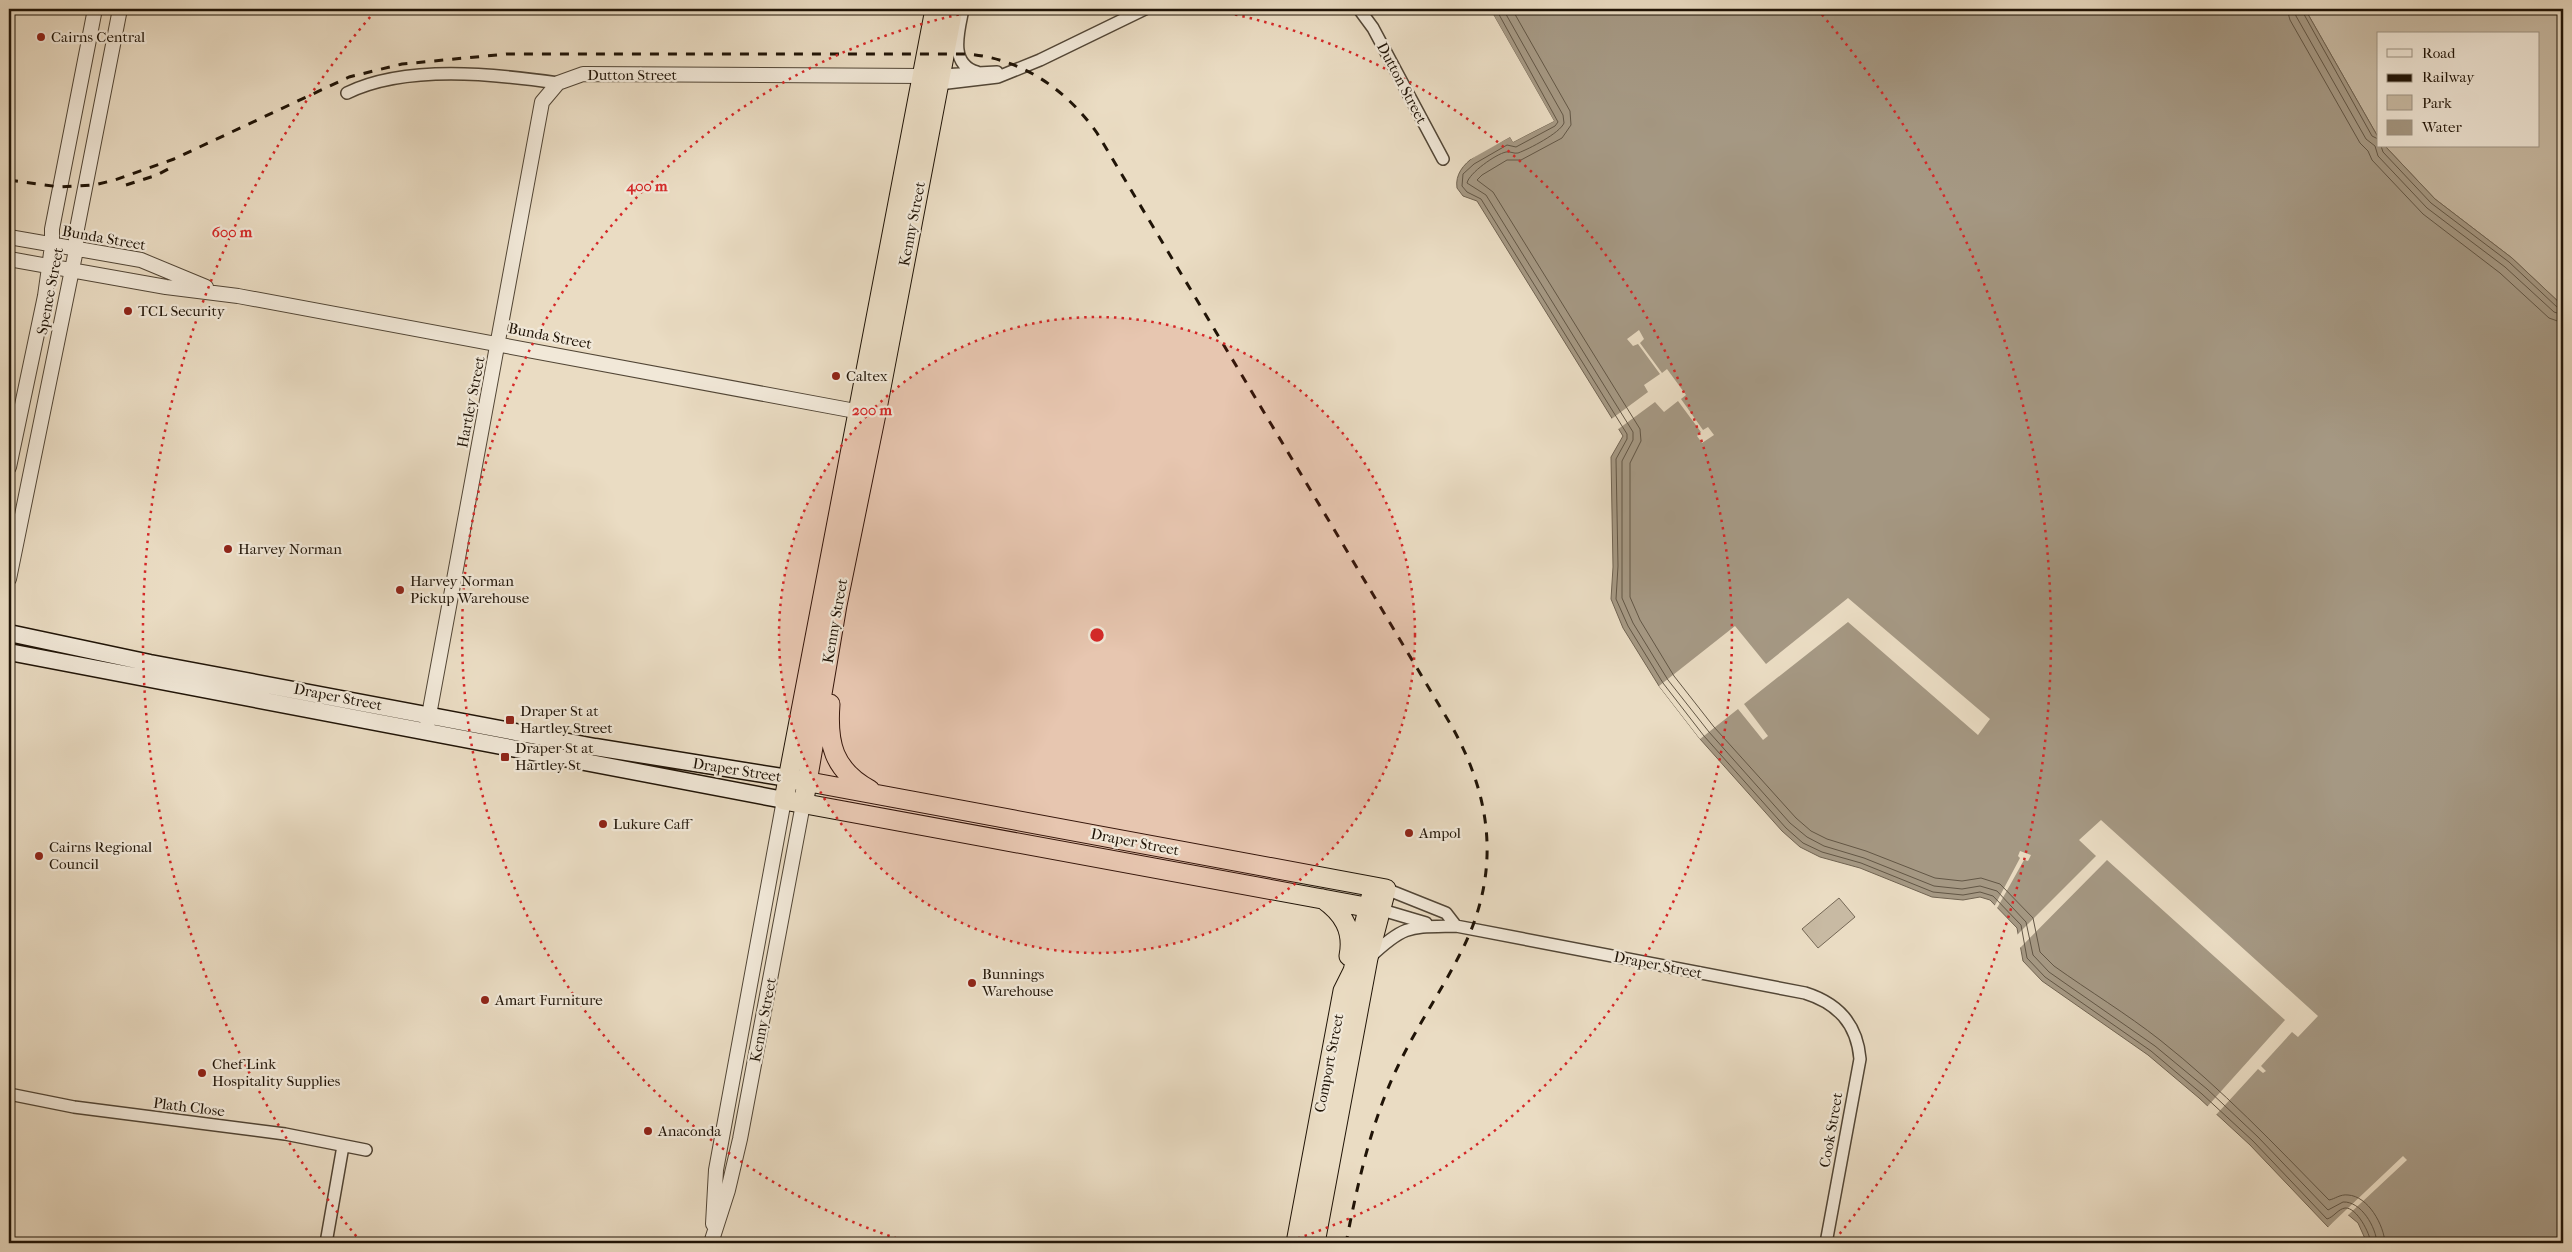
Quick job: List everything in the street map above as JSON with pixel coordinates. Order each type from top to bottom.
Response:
[{"type":"highway","name":"Kenny Street","points":[[934,78],[935,9]]},
{"type":"highway","name":"Kenny Street","points":[[784,800],[868,413],[934,78],[953,9]]},
{"type":"highway","name":"Kenny Street","points":[[803,804],[868,413]]},
{"type":"highway","points":[[837,605],[829,722],[830,743],[842,768],[860,784],[877,793]]},
{"type":"highway","name":"Draper Street","points":[[788,778],[1380,887]]},
{"type":"highway","name":"Draper Street","points":[[784,800],[1375,909]]},
{"type":"highway","name":"Comport Street","points":[[1315,1243],[1380,887]]},
{"type":"highway","points":[[1322,899],[1343,918],[1351,938],[1343,991]]},
{"type":"highway","name":"Comport Street","points":[[1296,1243],[1343,991],[1353,970],[1375,909]]},
{"type":"main road","name":"Draper Street","points":[[9,633],[150,663],[595,747],[788,778]]},
{"type":"main road","name":"Draper Street","points":[[9,652],[784,800]]},
{"type":"street","name":"Spence Street","points":[[9,467],[49,266],[52,229],[95,9]]},
{"type":"street","name":"Spence Street","points":[[9,579],[76,250],[76,234],[120,9]]},
{"type":"street","points":[[963,9],[957,40],[958,50],[964,65],[977,72]]},
{"type":"street","name":"Dutton Street","points":[[347,93],[382,80],[432,74],[514,76],[558,83],[583,74],[991,79],[1016,70],[1145,9]]},
{"type":"street","name":"Dutton Street","points":[[1359,9],[1373,28],[1443,159]]},
{"type":"street","name":"Dutton Street","points":[[934,78],[977,72],[1016,70]]},
{"type":"street","name":"Hartley Street","points":[[426,732],[542,102],[558,83]]},
{"type":"street","name":"Bunda Street","points":[[9,237],[141,260],[218,292]]},
{"type":"street","name":"Bunda Street","points":[[9,258],[166,287],[218,292],[868,413]]},
{"type":"street","name":"Kenny Street","points":[[712,1238],[716,1170],[784,800]]},
{"type":"street","name":"Kenny Street","points":[[712,1238],[726,1198],[740,1139],[803,804]]},
{"type":"street","name":"Draper Street","points":[[1380,887],[1446,914],[1456,926]]},
{"type":"street","name":"Draper Street","points":[[1375,909],[1437,927]]},
{"type":"street","name":"Draper Street","points":[[1368,958],[1387,941],[1407,929],[1417,926],[1456,926],[1805,993],[1833,1005],[1850,1023]]},
{"type":"street","name":"Cook Street","points":[[1826,1243],[1860,1058],[1856,1038],[1850,1023]]},
{"type":"street","name":"Plath Close","points":[[9,1094],[74,1107],[284,1134],[366,1150]]},
{"type":"street","points":[[326,1243],[344,1146]]},
{"type":"green space","points":[[2305,9],[2563,9],[2563,306],[2512,258],[2435,199],[2387,148],[2540,148],[2540,32],[2377,32],[2377,135]]},
{"type":"green space","points":[[1839,898],[1855,917],[1818,948],[1802,929]]},
{"type":"water","points":[[1490,9],[2305,9],[2377,135],[2377,148],[2387,148],[2435,199],[2512,258],[2563,306],[2563,1243],[2367,1243],[2358,1223],[2346,1213],[2328,1227],[2250,1145],[2199,1098],[2148,1055],[2042,981],[2023,961],[2017,928],[1990,900],[1980,897],[1963,900],[1932,897],[1860,868],[1820,857],[1800,847],[1782,831],[1700,739],[1659,686],[1623,628],[1611,599],[1613,567],[1611,457],[1623,436],[1477,201],[1463,196],[1457,188],[1457,179],[1461,170],[1474,157],[1510,137],[1513,142],[1554,121]]},
{"type":"pier","points":[[1487,9],[1490,9],[1554,121],[1513,142],[1510,137],[1471,159],[1470,157],[1509,135],[1514,139],[1550,120]]},
{"type":"pier","points":[[1639,330],[1644,339],[1640,343],[1662,373],[1667,369],[1686,395],[1681,399],[1703,430],[1708,427],[1714,435],[1702,443],[1697,436],[1701,432],[1678,401],[1664,412],[1655,402],[1617,430],[1610,420],[1648,392],[1644,385],[1660,374],[1638,344],[1633,346],[1627,339]]},
{"type":"pier","points":[[1848,598],[1990,719],[1978,735],[1848,622],[1744,704],[1768,736],[1763,740],[1738,709],[1700,739],[1659,686],[1735,626],[1766,664]]},
{"type":"pier","points":[[2101,820],[2318,1016],[2298,1037],[2292,1032],[2261,1066],[2266,1071],[2263,1073],[2258,1069],[2215,1116],[2206,1108],[2285,1020],[2107,860],[2018,950],[2016,936],[2096,856],[2079,840]]},
{"type":"pier","points":[[2020,851],[2031,855],[2028,861],[2024,860],[1996,910],[1994,907],[2020,858],[2018,856]]},
{"type":"pier","points":[[2403,1156],[2407,1160],[2346,1217],[2330,1228],[2328,1227]]},
{"type":"railway","points":[[9,180],[60,187],[94,185],[115,180],[174,159],[349,77],[402,64],[507,54],[968,54],[1007,62],[1041,79],[1057,90],[1085,117],[1097,133],[1451,725],[1476,782],[1484,811],[1487,839],[1482,897],[1472,927],[1459,956],[1405,1052],[1380,1109],[1366,1153],[1346,1243]]},
{"type":"railway","points":[[126,185],[157,175],[172,167]]},
{"type":"place","name":"Cairns Central","points":[[41,37]]},
{"type":"place","name":"TCL Security","points":[[128,311]]},
{"type":"place","name":"Caltex","points":[[836,376]]},
{"type":"place","name":"Harvey Norman","points":[[228,549]]},
{"type":"place","name":"Harvey Norman Pickup Warehouse","points":[[400,590]]},
{"type":"place","name":"Draper St at Hartley Street","points":[[510,720]]},
{"type":"place","name":"Draper St at Hartley St","points":[[505,757]]},
{"type":"place","name":"Lukure Caff","points":[[603,824]]},
{"type":"place","name":"Ampol","points":[[1409,833]]},
{"type":"place","name":"Cairns Regional Council","points":[[39,856]]},
{"type":"place","name":"Bunnings Warehouse","points":[[972,983]]},
{"type":"place","name":"Amart Furniture","points":[[485,1000]]},
{"type":"place","name":"Chef Link Hospitality Supplies","points":[[202,1073]]},
{"type":"place","name":"Anaconda","points":[[648,1131]]}]
